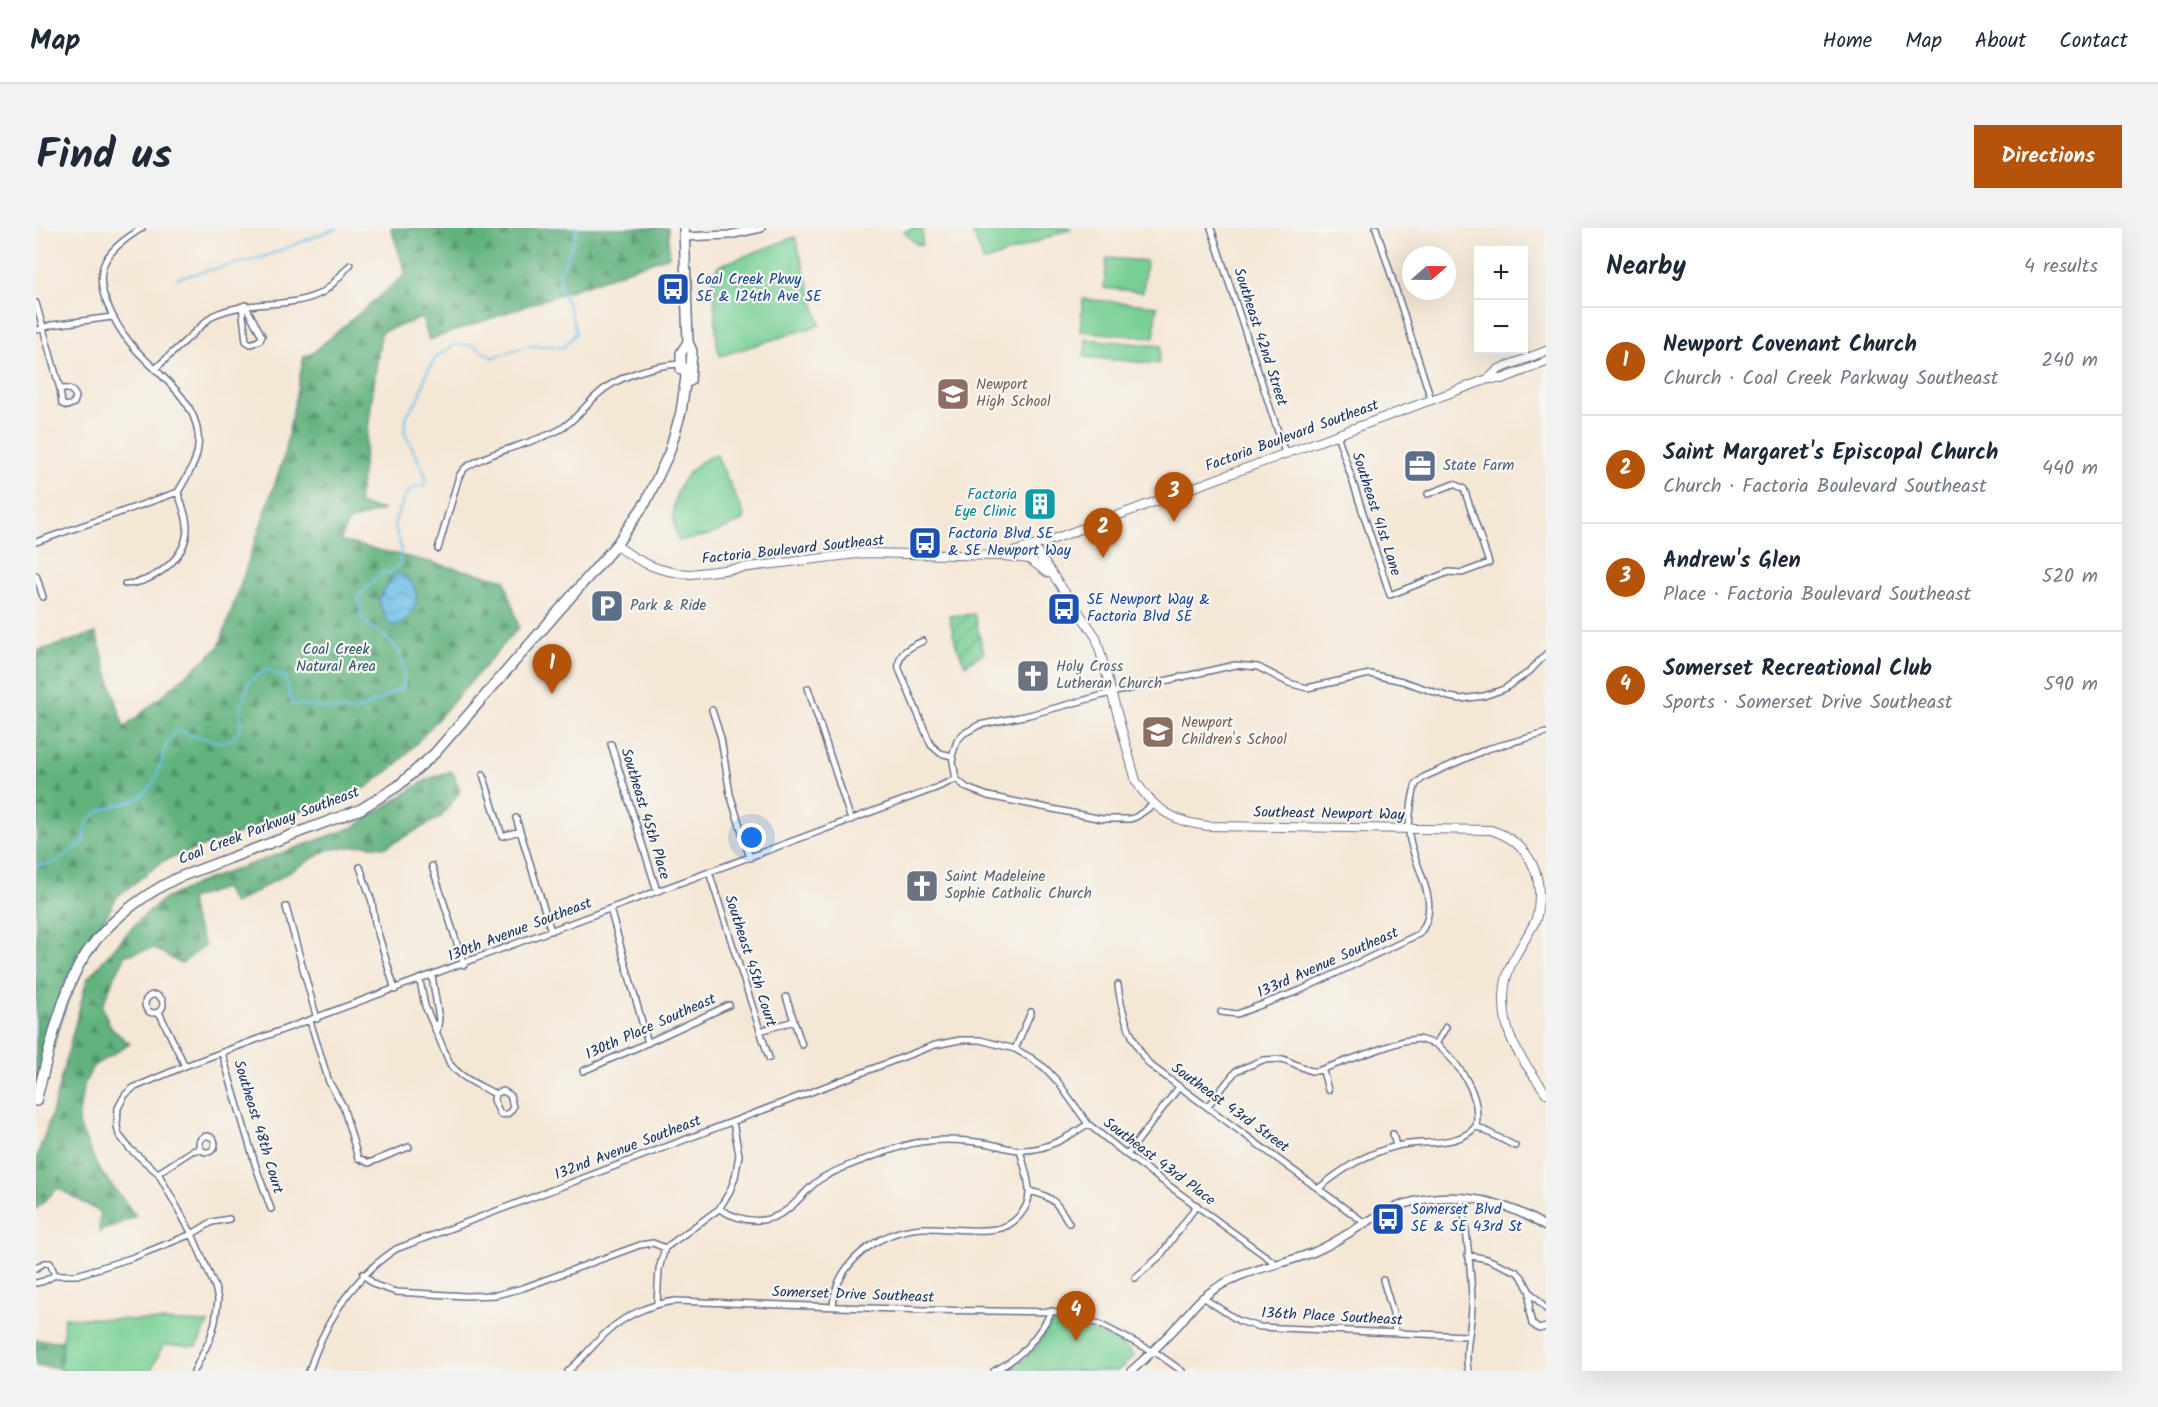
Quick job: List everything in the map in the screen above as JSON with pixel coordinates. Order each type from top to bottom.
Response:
[{"type":"main road","name":"Coal Creek Parkway Southeast","points":[[36,1101],[51,1044],[73,977],[93,944],[119,917],[141,899],[177,878],[341,818],[361,809],[398,786],[435,753],[632,525],[659,479],[677,426],[683,420],[690,381],[692,351],[688,342],[684,233]]},
{"type":"main road","name":"Coal Creek Parkway Southeast","points":[[681,364],[681,353],[688,342]]},
{"type":"main road","name":"Factoria Boulevard Southeast","points":[[1488,379],[1499,369],[1546,351]]},
{"type":"main road","name":"Factoria Boulevard Southeast","points":[[616,545],[647,566],[660,571],[683,574],[865,553],[999,556],[1033,546],[1431,399],[1546,362]]},
{"type":"main road","points":[[677,426],[686,377],[686,371],[681,364]]},
{"type":"main road","name":"Southeast Newport Way","points":[[1033,546],[1096,637],[1131,768],[1143,794],[1153,805],[1184,822],[1208,826],[1483,830],[1512,838],[1529,853],[1543,878],[1542,899],[1540,909],[1508,972],[1505,985],[1505,1011],[1506,1024],[1513,1047],[1546,1093]]},
{"type":"main road","points":[[999,556],[1033,561],[1056,579]]},
{"type":"street","points":[[125,584],[134,584],[153,576],[173,561],[179,553],[184,544],[187,527],[178,492],[198,453],[198,432],[191,410],[132,345],[112,317],[104,296],[101,273],[106,258],[113,249],[142,228]]},
{"type":"street","points":[[684,233],[729,235],[761,228]]},
{"type":"street","name":"Southeast 42nd Street","points":[[1211,228],[1285,453]]},
{"type":"street","points":[[1376,228],[1431,399]]},
{"type":"street","points":[[155,369],[204,322],[223,311],[244,306],[297,300],[315,295],[331,286],[350,265]]},
{"type":"street","points":[[36,303],[39,329],[60,389]]},
{"type":"street","points":[[244,306],[262,336],[260,340],[251,344],[245,339],[244,306]]},
{"type":"street","points":[[39,329],[112,317]]},
{"type":"street","points":[[438,549],[459,476],[465,468],[565,427],[580,415],[599,392],[615,382],[651,368],[681,364]]},
{"type":"street","name":"Southeast 41st Lane","points":[[1337,434],[1390,595],[1449,572],[1462,573],[1488,563],[1464,489],[1454,484],[1428,494]]},
{"type":"street","points":[[36,542],[178,492]]},
{"type":"street","points":[[36,575],[43,597]]},
{"type":"street","points":[[923,641],[903,653],[898,662],[899,669],[931,745],[940,753],[952,756]]},
{"type":"street","points":[[1153,805],[1136,817],[1102,819],[988,796],[967,788],[956,778],[952,756],[957,741],[970,728],[1235,665],[1258,667],[1289,683],[1307,688],[1370,674],[1402,681],[1449,697],[1474,698],[1495,693],[1518,681],[1546,654]]},
{"type":"street","points":[[808,687],[851,820]]},
{"type":"street","points":[[712,710],[721,738],[730,794],[750,858]]},
{"type":"street","points":[[1409,828],[1415,788],[1420,780],[1487,749],[1546,733]]},
{"type":"street","name":"Southeast 45th Place","points":[[611,744],[657,891]]},
{"type":"street","points":[[483,774],[502,836],[520,831]]},
{"type":"street","name":"130th Avenue Southeast","points":[[158,1173],[123,1142],[117,1126],[118,1108],[125,1095],[133,1088],[185,1066],[420,981],[936,788],[956,778]]},
{"type":"street","points":[[516,818],[551,932]]},
{"type":"street","name":"133rd Avenue Southeast","points":[[1221,1012],[1237,1014],[1293,993],[1412,938],[1424,928],[1429,912],[1427,895],[1409,838],[1409,828]]},
{"type":"street","points":[[432,866],[464,964]]},
{"type":"street","points":[[360,867],[372,902],[375,923],[395,990]]},
{"type":"street","name":"Southeast 45th Court","points":[[709,872],[769,1058]]},
{"type":"street","points":[[286,907],[317,1019]]},
{"type":"street","points":[[610,909],[648,1043]]},
{"type":"street","points":[[432,976],[438,1012],[437,1031],[445,1056],[456,1072],[495,1095]]},
{"type":"street","points":[[420,981],[425,1006],[432,1026],[437,1031]]},
{"type":"street","name":"Southeast 43rd Street","points":[[1118,985],[1119,999],[1139,1049],[1150,1065],[1365,1223]]},
{"type":"street","points":[[786,997],[802,1045]]},
{"type":"street","name":"130th Place Southeast","points":[[583,1071],[729,1005]]},
{"type":"street","points":[[159,1012],[166,1022],[185,1066]]},
{"type":"street","points":[[1015,1048],[1030,1012]]},
{"type":"street","points":[[310,1021],[329,1082],[343,1107],[358,1158],[369,1163],[409,1147]]},
{"type":"street","points":[[760,1032],[794,1021]]},
{"type":"street","points":[[1436,1044],[1446,1027]]},
{"type":"street","name":"132nd Avenue Southeast","points":[[309,1371],[344,1298],[363,1274],[396,1249],[947,1042],[981,1040],[1015,1048]]},
{"type":"street","points":[[1207,1107],[1236,1071],[1263,1060],[1283,1059],[1311,1071],[1323,1071],[1403,1041],[1418,1040],[1436,1044],[1462,1073],[1474,1095],[1478,1110],[1476,1126],[1472,1132],[1459,1138],[1396,1146],[1352,1163],[1319,1188]]},
{"type":"street","name":"Southeast 43rd Place","points":[[1015,1048],[1045,1068],[1088,1124],[1275,1263]]},
{"type":"street","name":"Southeast 48th Court","points":[[222,1053],[271,1209]]},
{"type":"street","points":[[1323,1071],[1328,1090]]},
{"type":"street","points":[[1127,1155],[1179,1087]]},
{"type":"street","points":[[503,1091],[510,1095],[513,1107],[510,1113],[500,1114],[494,1100],[495,1095],[503,1091]]},
{"type":"street","points":[[657,1304],[658,1269],[665,1248],[719,1209],[729,1191],[738,1166],[738,1142],[734,1122]]},
{"type":"street","points":[[719,1209],[736,1218],[762,1221],[774,1218],[786,1211],[809,1187],[823,1177],[904,1146],[943,1139],[964,1140],[1020,1150],[1045,1147],[1088,1124]]},
{"type":"street","points":[[1476,1126],[1515,1146]]},
{"type":"street","points":[[1393,1134],[1396,1146]]},
{"type":"street","points":[[194,1371],[210,1339],[218,1300],[208,1268],[192,1234],[158,1173],[192,1151],[201,1149]]},
{"type":"street","points":[[833,1306],[837,1284],[845,1270],[861,1252],[876,1242],[895,1234],[921,1228],[995,1230],[1022,1214],[1029,1191],[1020,1150]]},
{"type":"street","points":[[1029,1191],[1049,1198],[1061,1209],[1069,1223]]},
{"type":"street","points":[[1131,1371],[1153,1352],[1202,1298],[1230,1279],[1275,1263],[1301,1257],[1330,1245],[1384,1212],[1410,1202],[1439,1197],[1485,1200],[1523,1214],[1546,1227]]},
{"type":"street","points":[[1462,1197],[1472,1309],[1466,1354],[1468,1371]]},
{"type":"street","points":[[1135,1278],[1160,1256],[1197,1205]]},
{"type":"street","points":[[36,1283],[55,1275],[77,1275],[134,1257],[192,1234],[212,1222],[229,1219]]},
{"type":"street","points":[[363,1274],[375,1285],[396,1292],[466,1296],[496,1295],[523,1288],[640,1245],[653,1243],[665,1248]]},
{"type":"street","points":[[1468,1255],[1487,1259],[1516,1272],[1546,1309]]},
{"type":"street","points":[[36,1268],[44,1263],[50,1263],[55,1275]]},
{"type":"street","points":[[1383,1280],[1393,1313],[1395,1332]]},
{"type":"street","points":[[1530,1292],[1529,1311],[1532,1324],[1539,1329],[1546,1327]]},
{"type":"street","name":"136th Place Southeast","points":[[1202,1298],[1239,1321],[1260,1327],[1468,1336]]},
{"type":"street","name":"Somerset Drive Southeast","points":[[571,1370],[614,1326],[624,1319],[657,1304],[675,1301],[924,1311],[1052,1311],[1088,1319],[1153,1352],[1182,1371]]},
{"type":"street","points":[[994,1371],[1012,1361],[1026,1349],[1052,1311]]},
{"type":"green space","name":"Coal Creek Natural Area","points":[[391,228],[668,228],[669,256],[429,340],[422,318],[381,332],[358,504],[383,510],[348,522],[340,541],[505,580],[519,627],[396,765],[367,787],[163,861],[117,897],[79,966],[36,1098],[37,651],[96,633],[124,728],[219,647],[283,460],[304,356],[311,354],[406,274]]},
{"type":"green space","points":[[913,228],[923,228],[922,245],[916,244],[904,232]]},
{"type":"green space","points":[[971,228],[1072,228],[984,262]]},
{"type":"green space","points":[[795,237],[820,325],[720,356],[717,345],[713,276],[718,266]]},
{"type":"green space","points":[[1107,258],[1146,261],[1143,292],[1104,288]]},
{"type":"green space","points":[[1083,299],[1157,306],[1154,338],[1080,331]]},
{"type":"green space","points":[[1086,339],[1161,346],[1159,364],[1084,357]]},
{"type":"green space","points":[[716,454],[744,515],[742,521],[709,535],[679,541],[673,514],[678,490],[693,469]]},
{"type":"green space","points":[[974,614],[984,653],[965,665],[956,644],[949,616]]},
{"type":"green space","points":[[450,771],[454,774],[460,791],[441,817],[386,847],[364,845],[327,850],[234,904],[224,888],[190,899],[193,918],[205,946],[181,964],[154,948],[126,955],[102,1006],[111,1028],[130,1044],[93,1066],[83,1087],[78,1123],[98,1168],[136,1216],[99,1232],[100,1212],[58,1188],[36,1209],[36,1160],[52,1113],[87,979],[139,920],[161,901],[198,883],[354,827],[426,780]]},
{"type":"green space","points":[[64,1317],[208,1323],[197,1346],[163,1345],[151,1371],[59,1371]]},
{"type":"green space","points":[[1053,1321],[1109,1338],[1128,1350],[1134,1357],[1117,1371],[1012,1371],[1034,1350]]},
{"type":"green space","points":[[36,1340],[62,1341],[61,1368],[36,1366]]},
{"type":"water","points":[[399,573],[415,588],[416,601],[406,620],[394,626],[384,615],[379,600],[390,581]]},
{"type":"waterway","points":[[177,278],[260,258],[337,228]]},
{"type":"waterway","points":[[36,865],[53,864],[84,842],[85,830],[89,821],[100,811],[140,798],[156,778],[165,749],[177,731],[217,742],[232,740],[240,729],[241,708],[249,682],[266,669],[285,678],[292,704],[355,712],[404,687],[400,654],[390,641],[363,621],[358,597],[380,574],[391,572],[400,563],[401,548],[394,524],[406,494],[415,487],[425,485],[426,476],[404,431],[407,415],[420,396],[427,372],[437,356],[455,345],[473,345],[493,358],[527,347],[563,348],[576,333],[570,310],[560,287],[560,273],[571,249],[577,228]]},
{"type":"place","name":"Coal Creek Pkwy SE & 124th Ave SE","points":[[673,289]]},
{"type":"place","name":"Newport High School","points":[[953,394]]},
{"type":"place","name":"State Farm","points":[[1420,466]]},
{"type":"place","name":"Factoria Eye Clinic","points":[[1040,504]]},
{"type":"place","name":"Andrew's Glen","points":[[1174,522]]},
{"type":"place","name":"Factoria Blvd SE & SE Newport Way","points":[[925,543]]},
{"type":"place","name":"Saint Margaret's Episcopal Church","points":[[1103,558]]},
{"type":"place","name":"Park & Ride","points":[[607,606]]},
{"type":"place","name":"SE Newport Way & Factoria Blvd SE","points":[[1064,609]]},
{"type":"place","name":"Holy Cross Lutheran Church","points":[[1033,676]]},
{"type":"place","name":"Newport Covenant Church","points":[[552,694]]},
{"type":"place","name":"Newport Children's School","points":[[1158,732]]},
{"type":"place","name":"Saint Madeleine Sophie Catholic Church","points":[[922,886]]},
{"type":"place","name":"Somerset Blvd SE & SE 43rd St","points":[[1388,1219]]},
{"type":"place","name":"Somerset Recreational Club","points":[[1076,1341]]}]
